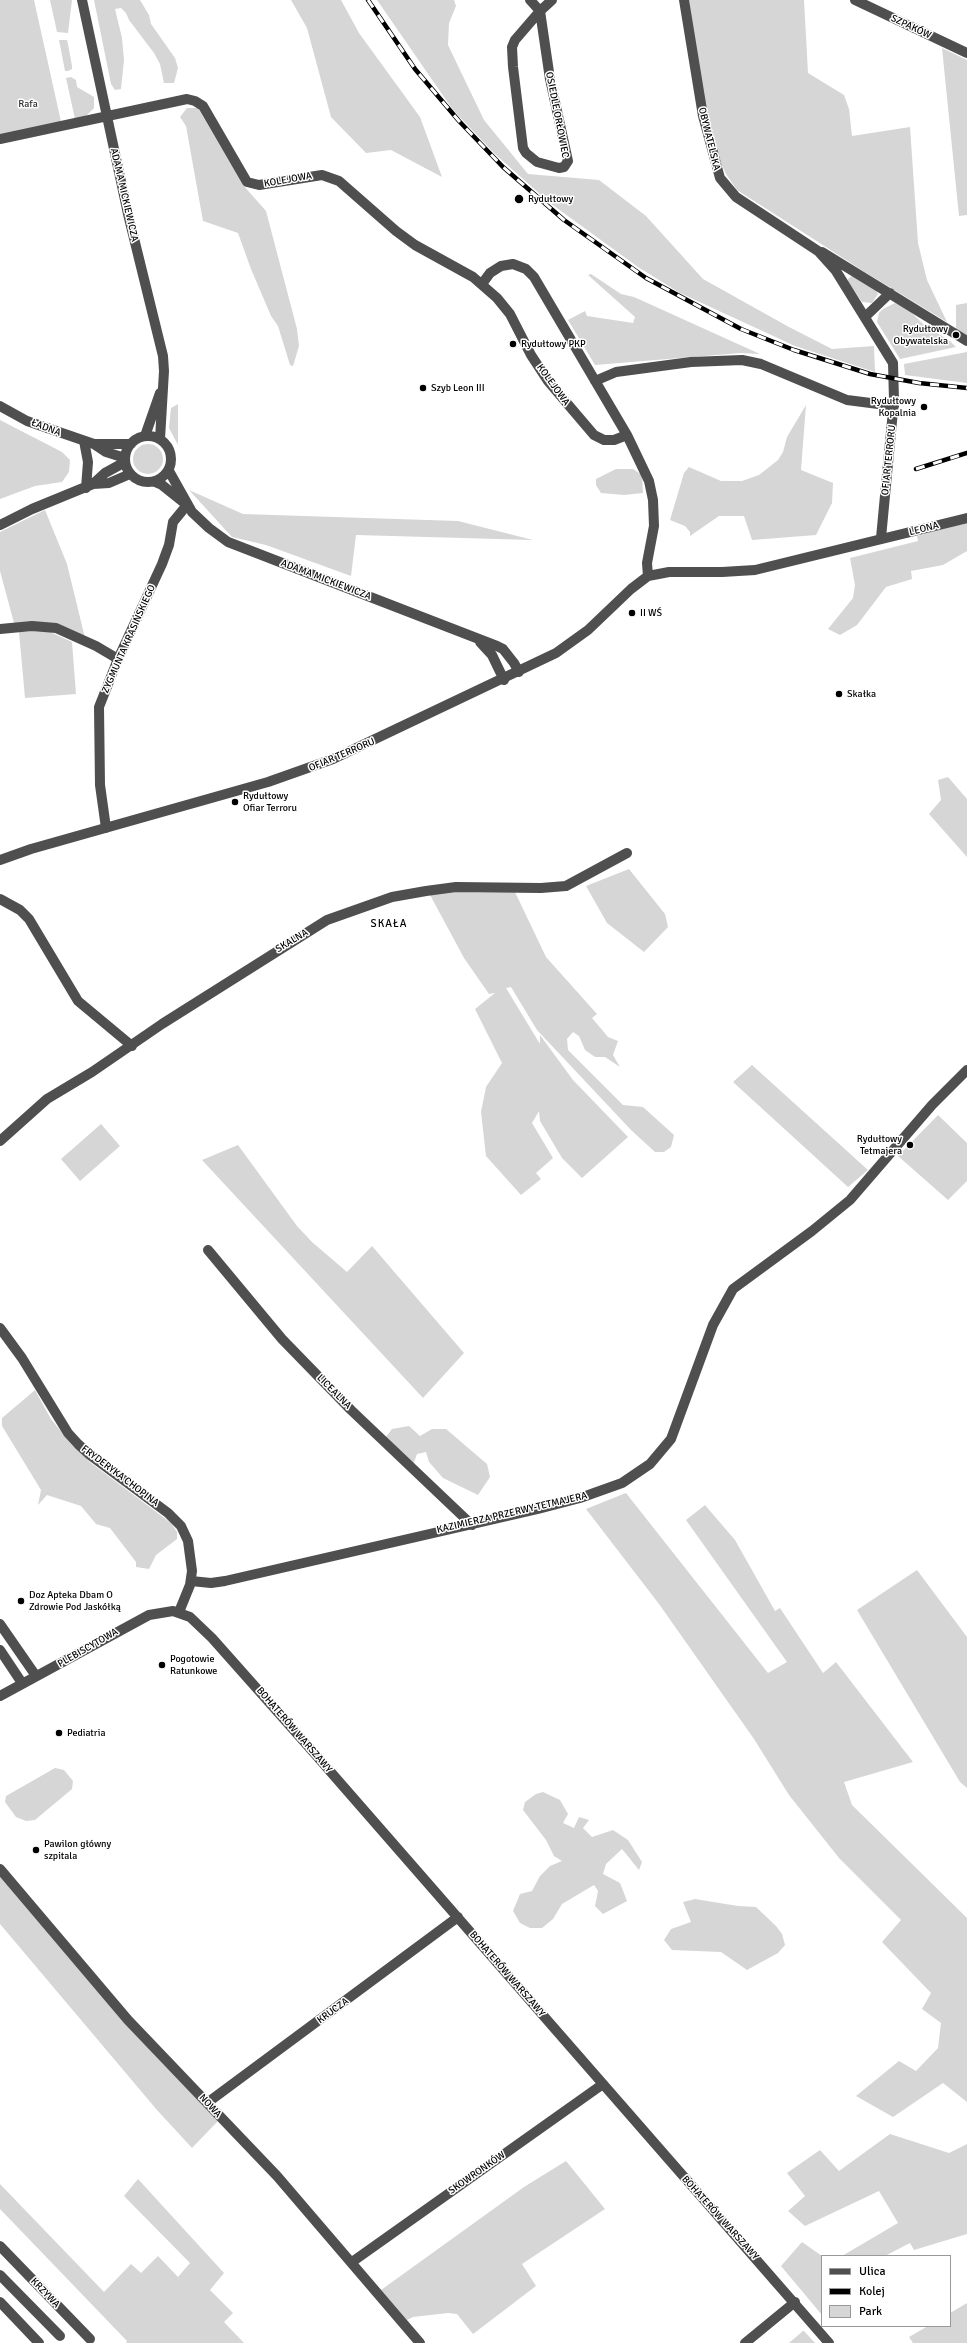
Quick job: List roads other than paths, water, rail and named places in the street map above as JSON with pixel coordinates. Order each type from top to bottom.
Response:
[{"type":"street","name":"ADAMA MICKIEWICZA","points":[[82,0],[128,214],[163,356],[160,439]]},
{"type":"street","points":[[530,0],[540,11]]},
{"type":"street","name":"OSIEDLE ORŁOWIEC","points":[[540,11],[550,79],[568,161],[564,167],[559,168],[545,166],[526,153],[523,144],[512,47],[515,40],[540,11],[552,0]]},
{"type":"street","name":"OBYWATELSKA","points":[[684,0],[703,116],[720,178],[736,197],[818,251],[830,256],[967,341]]},
{"type":"street","name":"SZPAKÓW","points":[[855,0],[967,53]]},
{"type":"street","name":"KOLEJOWA","points":[[0,139],[187,99],[195,101],[203,106],[247,182],[259,185],[312,175],[331,177],[347,186],[396,232],[415,245],[482,284],[510,314],[531,355],[548,381],[594,435],[604,440],[614,440],[627,435]]},
{"type":"street","name":"OBYWATELSKA","points":[[818,251],[836,271],[866,316],[893,363],[894,406]]},
{"type":"street","points":[[482,284],[490,273],[500,266],[514,264],[526,270],[534,277],[627,435],[647,475],[653,500],[654,526],[647,563],[648,576]]},
{"type":"street","points":[[866,316],[890,293]]},
{"type":"street","points":[[595,381],[616,372],[691,362],[742,360],[761,364],[847,400],[894,406]]},
{"type":"street","name":"ADAMA MICKIEWICZA","points":[[145,436],[162,389]]},
{"type":"street","name":"ŁADNA","points":[[0,406],[45,428],[89,442],[106,452],[125,460]]},
{"type":"street","name":"OFIAR TERRORU","points":[[0,860],[320,765],[504,680],[556,654],[602,618],[648,576],[669,572],[722,572],[755,570],[881,538],[894,406]]},
{"type":"street","points":[[89,486],[125,460],[131,444],[145,436],[160,439],[170,452],[172,461],[169,471],[155,482],[143,482],[130,474],[125,460]]},
{"type":"street","points":[[89,442],[89,486]]},
{"type":"street","name":"ŁADNA","points":[[89,442],[131,444]]},
{"type":"street","name":"ADAMA MICKIEWICZA","points":[[169,471],[187,505]]},
{"type":"street","points":[[0,526],[32,509],[89,486],[109,483],[130,474]]},
{"type":"street","name":"ADAMA MICKIEWICZA","points":[[155,482],[162,485],[187,505],[209,528],[234,544],[502,649],[519,672]]},
{"type":"street","name":"ZYGMUNTA KRASIŃSKIEGO","points":[[106,828],[100,785],[99,707],[118,659],[170,545],[173,522],[187,505]]},
{"type":"street","name":"LEONA","points":[[881,538],[967,518]]},
{"type":"street","points":[[0,630],[32,626],[56,628],[96,646],[118,659]]},
{"type":"street","name":"ADAMA MICKIEWICZA","points":[[476,638],[492,655],[504,680]]},
{"type":"street","name":"SKALNA","points":[[0,1141],[47,1099],[132,1046],[279,949],[327,920],[392,897],[456,887],[541,888],[566,886],[627,853]]},
{"type":"street","points":[[0,900],[20,910],[29,919],[78,1000],[132,1046]]},
{"type":"street","name":"KAZIMIERZA PRZERWY-TETMAJERA","points":[[191,1581],[211,1583],[225,1581],[472,1525],[580,1498],[622,1483],[650,1464],[671,1439],[714,1325],[733,1289],[812,1231],[850,1200],[932,1106],[967,1070]]},
{"type":"street","name":"LICEALNA","points":[[208,1250],[282,1339],[351,1410],[472,1525]]},
{"type":"street","name":"FRYDERYKA CHOPINA","points":[[0,1328],[22,1358],[68,1432],[78,1444],[90,1455],[168,1513],[181,1526],[188,1541],[192,1560],[191,1581],[178,1612]]},
{"type":"street","name":"PLEBISCYTOWA","points":[[0,1696],[149,1615],[167,1611],[178,1612]]},
{"type":"street","name":"BOHATERÓW WARSZAWY","points":[[178,1612],[190,1617],[212,1638],[458,1917],[707,2205],[830,2343]]},
{"type":"street","points":[[0,1624],[36,1676]]},
{"type":"street","points":[[0,1650],[22,1683]]},
{"type":"street","name":"NOWA","points":[[0,1869],[128,2020],[277,2176],[420,2343]]},
{"type":"street","name":"KRUCZA","points":[[207,2103],[458,1917]]},
{"type":"street","name":"SKOWRONKÓW","points":[[352,2262],[603,2084]]},
{"type":"street","name":"KRZYWA","points":[[0,2246],[90,2339]]},
{"type":"street","points":[[0,2275],[60,2336]]},
{"type":"street","points":[[0,2302],[39,2343]]},
{"type":"street","points":[[745,2343],[795,2302]]},
{"type":"railway","points":[[368,0],[415,69],[459,121],[503,167],[564,220],[646,278],[741,329],[794,350],[870,374],[919,383],[967,388]]},
{"type":"railway","points":[[916,469],[967,453]]},
{"type":"place","name":"Rydułtowy","points":[[519,199]]},
{"type":"place","name":"Rydułtowy Obywatelska","points":[[956,335]]},
{"type":"place","name":"Rydułtowy PKP","points":[[513,344]]},
{"type":"place","name":"Szyb Leon III","points":[[423,388]]},
{"type":"place","name":"Rydułtowy Kopalnia","points":[[924,407]]},
{"type":"place","name":"II WŚ","points":[[632,613]]},
{"type":"place","name":"Skałka","points":[[839,694]]},
{"type":"place","name":"Rydułtowy Ofiar Terroru","points":[[235,802]]},
{"type":"place","name":"Rydułtowy Tetmajera","points":[[910,1145]]},
{"type":"place","name":"Doz Apteka Dbam O Zdrowie Pod Jaskółką","points":[[21,1601]]},
{"type":"place","name":"Pogotowie Ratunkowe","points":[[162,1665]]},
{"type":"place","name":"Pediatria","points":[[59,1733]]},
{"type":"place","name":"Pawilon główny szpitala","points":[[36,1850]]},
{"type":"district","name":"SKAŁA","points":[[389,924]]},
{"type":"park label","name":"Rafa","points":[[28,104]]}]
